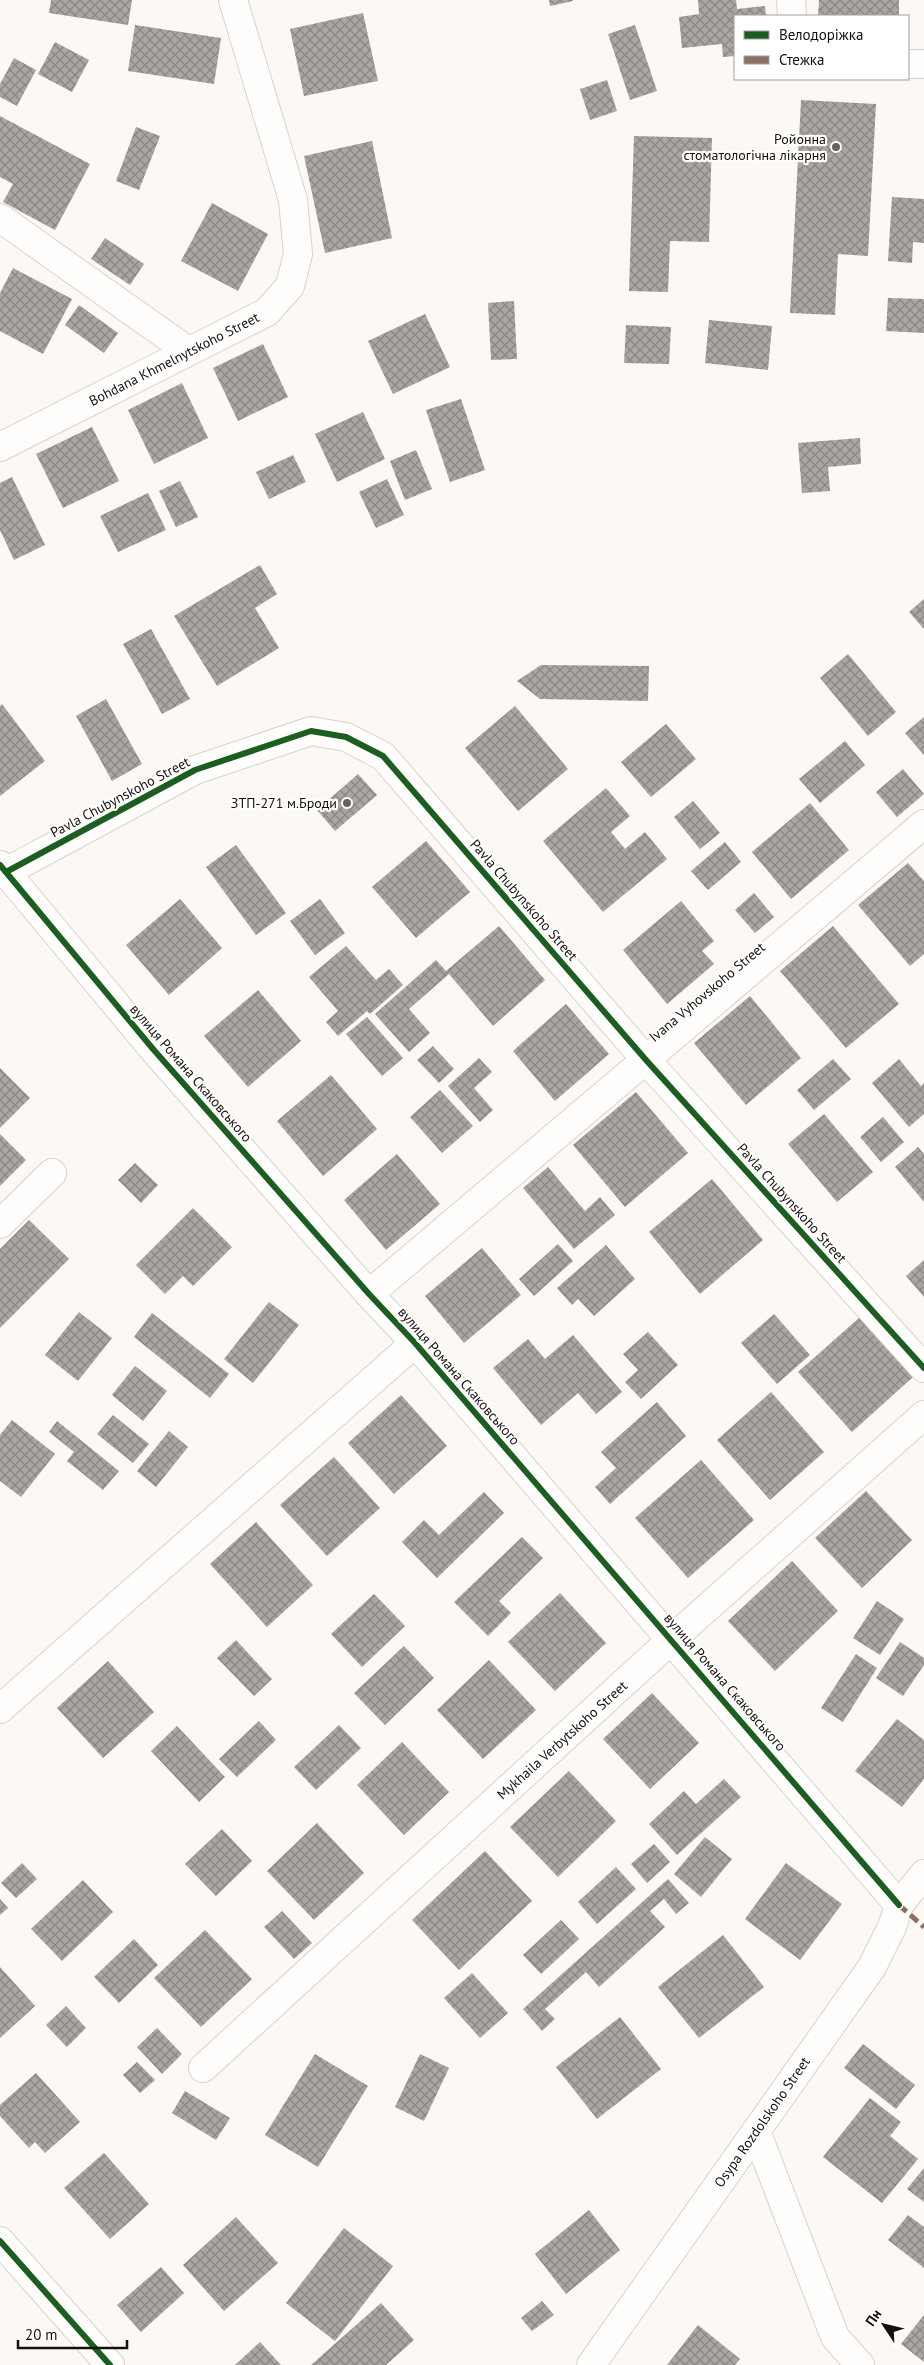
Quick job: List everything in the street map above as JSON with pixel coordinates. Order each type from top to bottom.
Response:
[{"type":"street","name":"Bohdana Khmelnytskoho Street","points":[[0,447],[267,312],[290,286],[298,254],[293,200],[233,0]]},
{"type":"street","points":[[791,0],[792,15]]},
{"type":"street","points":[[909,64],[924,64]]},
{"type":"street","points":[[0,218],[188,352]]},
{"type":"street","name":"Pavla Chubynskoho Street","points":[[3,869],[195,770],[311,731],[346,737],[383,756],[646,1060],[924,1368]]},
{"type":"street","name":"Ivana Vyhovskoho Street","points":[[368,1294],[924,824]]},
{"type":"street","name":"вулиця Романа Скаковського","points":[[3,869],[153,1049],[368,1294],[415,1343],[672,1639],[899,1905]]},
{"type":"street","points":[[0,1224],[52,1173]]},
{"type":"street","points":[[0,1709],[415,1343]]},
{"type":"street","name":"Mykhaila Verbytskoho Street","points":[[203,2068],[672,1639],[924,1415]]},
{"type":"street","name":"Osypa Rozdolskoho Street","points":[[591,2365],[872,1967],[892,1927],[899,1905],[924,1874]]},
{"type":"street","points":[[756,2130],[835,2337],[860,2365]]},
{"type":"street","points":[[0,2241],[110,2365]]},
{"type":"building","points":[[51,0],[132,0],[128,25],[49,13]]},
{"type":"building","points":[[549,0],[573,0],[573,1],[550,6]]},
{"type":"building","points":[[698,0],[736,0],[737,9],[765,6],[766,15],[734,15],[734,56],[723,57],[722,44],[682,48],[679,17],[699,14]]},
{"type":"building","points":[[819,0],[899,0],[899,15],[818,15]]},
{"type":"building","points":[[363,13],[378,81],[304,96],[290,29]]},
{"type":"building","points":[[135,25],[221,38],[214,84],[128,71]]},
{"type":"building","points":[[635,25],[657,91],[630,100],[608,34]]},
{"type":"building","points":[[55,42],[89,60],[72,92],[38,74]]},
{"type":"building","points":[[14,58],[36,70],[17,106],[0,97],[0,84]]},
{"type":"building","points":[[607,80],[617,111],[590,120],[580,89]]},
{"type":"building","points":[[801,100],[876,104],[868,256],[838,254],[835,315],[790,313]]},
{"type":"building","points":[[0,116],[90,164],[55,230],[3,202],[13,184],[0,177]]},
{"type":"building","points":[[136,127],[160,136],[139,190],[116,181]]},
{"type":"building","points":[[634,136],[712,138],[709,242],[670,241],[668,292],[629,291]]},
{"type":"building","points":[[372,141],[392,238],[325,253],[304,156]]},
{"type":"building","points":[[892,197],[924,199],[924,243],[913,242],[912,263],[888,261]]},
{"type":"building","points":[[212,203],[268,234],[238,291],[181,261]]},
{"type":"building","points":[[105,238],[144,264],[130,285],[91,259]]},
{"type":"building","points":[[13,268],[72,299],[43,354],[0,331],[0,293]]},
{"type":"building","points":[[888,298],[924,299],[924,333],[886,331]]},
{"type":"building","points":[[514,301],[517,359],[491,360],[488,303]]},
{"type":"building","points":[[79,305],[118,333],[104,353],[65,325]]},
{"type":"building","points":[[425,314],[450,367],[393,394],[368,341]]},
{"type":"building","points":[[709,320],[772,326],[768,370],[705,363]]},
{"type":"building","points":[[626,325],[671,327],[669,364],[624,363]]},
{"type":"building","points":[[263,344],[288,397],[238,421],[213,368]]},
{"type":"building","points":[[182,383],[208,438],[154,464],[128,410]]},
{"type":"building","points":[[461,399],[485,470],[450,482],[426,410]]},
{"type":"building","points":[[363,412],[385,459],[337,482],[315,434]]},
{"type":"building","points":[[92,427],[119,481],[63,508],[36,454]]},
{"type":"building","points":[[860,438],[861,464],[828,467],[830,491],[802,493],[798,443]]},
{"type":"building","points":[[416,450],[432,489],[405,500],[390,461]]},
{"type":"building","points":[[293,455],[306,482],[269,499],[256,472]]},
{"type":"building","points":[[12,477],[45,545],[14,560],[0,530],[0,483]]},
{"type":"building","points":[[387,479],[404,515],[376,528],[359,492]]},
{"type":"building","points":[[180,481],[198,517],[176,527],[159,491]]},
{"type":"building","points":[[148,493],[166,530],[118,552],[100,516]]},
{"type":"building","points":[[260,565],[277,594],[255,608],[279,648],[217,686],[174,616]]},
{"type":"building","points":[[924,599],[924,629],[909,612]]},
{"type":"building","points":[[151,629],[190,699],[162,714],[123,644]]},
{"type":"building","points":[[848,654],[896,712],[868,736],[820,678]]},
{"type":"building","points":[[541,665],[649,666],[648,701],[540,699],[517,681]]},
{"type":"building","points":[[106,699],[142,764],[112,781],[76,716]]},
{"type":"building","points":[[2,704],[45,761],[0,796],[0,706]]},
{"type":"building","points":[[515,706],[568,769],[518,811],[465,748]]},
{"type":"building","points":[[924,717],[924,755],[905,733]]},
{"type":"building","points":[[666,724],[696,759],[651,797],[621,762]]},
{"type":"building","points":[[845,741],[865,765],[820,803],[799,779]]},
{"type":"building","points":[[903,769],[924,794],[897,817],[876,792]]},
{"type":"building","name":"ЗТП-271 м.Броди","points":[[358,774],[377,795],[335,831],[317,810]]},
{"type":"building","points":[[606,788],[630,816],[611,832],[625,849],[645,832],[667,859],[603,912],[543,841]]},
{"type":"building","points":[[693,801],[720,833],[700,849],[674,817]]},
{"type":"building","points":[[810,803],[849,850],[791,899],[752,852]]},
{"type":"building","points":[[426,841],[470,892],[416,938],[372,887]]},
{"type":"building","points":[[725,842],[741,862],[708,890],[691,871]]},
{"type":"building","points":[[236,845],[286,913],[256,935],[206,867]]},
{"type":"building","points":[[908,863],[924,881],[924,954],[910,966],[858,905]]},
{"type":"building","points":[[754,893],[774,917],[755,933],[735,910]]},
{"type":"building","points":[[180,899],[222,948],[169,995],[126,945]]},
{"type":"building","points":[[320,899],[345,933],[315,955],[290,921]]},
{"type":"building","points":[[681,901],[714,941],[702,951],[714,964],[667,1004],[623,950]]},
{"type":"building","points":[[499,926],[545,980],[493,1026],[449,974],[409,1009],[430,1033],[409,1052],[375,1014],[436,960],[446,971]]},
{"type":"building","points":[[833,926],[899,1004],[846,1048],[780,971]]},
{"type":"building","points":[[346,946],[376,980],[389,969],[403,985],[370,1014],[367,1011],[338,1036],[326,1022],[338,1011],[309,977]]},
{"type":"building","points":[[258,990],[301,1041],[248,1087],[204,1036]]},
{"type":"building","points":[[750,996],[801,1058],[746,1105],[694,1043]]},
{"type":"building","points":[[566,1004],[609,1054],[555,1101],[513,1051]]},
{"type":"building","points":[[367,1017],[403,1058],[382,1076],[346,1034]]},
{"type":"building","points":[[433,1046],[454,1069],[439,1083],[417,1060]]},
{"type":"building","points":[[479,1058],[492,1072],[474,1088],[493,1110],[480,1122],[448,1086]]},
{"type":"building","points":[[833,1059],[851,1079],[814,1110],[797,1090]]},
{"type":"building","points":[[899,1059],[921,1086],[924,1083],[924,1114],[909,1127],[872,1083]]},
{"type":"building","points":[[0,1068],[30,1098],[0,1128]]},
{"type":"building","points":[[331,1075],[377,1129],[323,1176],[277,1121]]},
{"type":"building","points":[[440,1090],[473,1126],[442,1153],[410,1117]]},
{"type":"building","points":[[636,1092],[688,1153],[625,1207],[573,1145]]},
{"type":"building","points":[[824,1114],[873,1172],[837,1202],[788,1144]]},
{"type":"building","points":[[883,1117],[904,1142],[881,1162],[860,1137]]},
{"type":"building","points":[[0,1134],[26,1160],[0,1186]]},
{"type":"building","points":[[918,1147],[924,1154],[924,1202],[895,1167]]},
{"type":"building","points":[[397,1154],[440,1204],[386,1250],[344,1200]]},
{"type":"building","points":[[135,1163],[158,1185],[141,1203],[118,1180]]},
{"type":"building","points":[[548,1167],[585,1211],[600,1197],[615,1215],[574,1249],[523,1188]]},
{"type":"building","points":[[712,1179],[763,1240],[700,1294],[649,1232]]},
{"type":"building","points":[[193,1208],[232,1247],[193,1286],[183,1276],[165,1294],[136,1265]]},
{"type":"building","points":[[29,1220],[69,1259],[0,1328],[0,1249]]},
{"type":"building","points":[[558,1244],[573,1261],[534,1296],[519,1279]]},
{"type":"building","points":[[606,1245],[635,1279],[594,1316],[578,1299],[572,1305],[557,1288]]},
{"type":"building","points":[[482,1248],[521,1295],[464,1343],[425,1296]]},
{"type":"building","points":[[924,1260],[924,1297],[906,1276]]},
{"type":"building","points":[[269,1302],[299,1325],[253,1383],[224,1359]]},
{"type":"building","points":[[79,1312],[112,1338],[78,1381],[45,1355]]},
{"type":"building","points":[[152,1313],[229,1374],[210,1398],[134,1337]]},
{"type":"building","points":[[774,1314],[810,1355],[777,1384],[741,1343]]},
{"type":"building","points":[[860,1317],[913,1377],[852,1432],[798,1372]]},
{"type":"building","points":[[648,1332],[678,1365],[641,1399],[625,1382],[638,1370],[623,1354]]},
{"type":"building","points":[[573,1335],[622,1392],[596,1414],[578,1393],[541,1425],[493,1368],[528,1339],[545,1359]]},
{"type":"building","points":[[135,1366],[167,1391],[143,1421],[112,1395]]},
{"type":"building","points":[[771,1392],[824,1452],[770,1500],[717,1440]]},
{"type":"building","points":[[401,1395],[447,1446],[394,1494],[348,1443]]},
{"type":"building","points":[[657,1402],[686,1436],[610,1504],[595,1487],[616,1468],[601,1452]]},
{"type":"building","points":[[113,1415],[149,1444],[133,1463],[97,1434]]},
{"type":"building","points":[[12,1420],[55,1454],[21,1497],[0,1481],[0,1435]]},
{"type":"building","points":[[57,1421],[119,1471],[103,1490],[67,1461],[74,1452],[49,1432]]},
{"type":"building","points":[[169,1431],[188,1447],[156,1487],[137,1471]]},
{"type":"building","points":[[334,1457],[380,1508],[327,1556],[280,1505]]},
{"type":"building","points":[[701,1460],[754,1520],[688,1578],[635,1518]]},
{"type":"building","points":[[866,1491],[912,1540],[862,1588],[815,1538]]},
{"type":"building","points":[[484,1492],[504,1513],[437,1578],[402,1542],[424,1520],[439,1535]]},
{"type":"building","points":[[256,1522],[313,1585],[267,1627],[210,1564]]},
{"type":"building","points":[[522,1537],[543,1558],[499,1601],[511,1613],[488,1636],[454,1602]]},
{"type":"building","points":[[792,1561],[838,1611],[775,1671],[728,1621]]},
{"type":"building","points":[[560,1593],[606,1643],[555,1691],[508,1642]]},
{"type":"building","points":[[374,1594],[405,1626],[362,1667],[331,1634]]},
{"type":"building","points":[[877,1601],[904,1619],[880,1655],[853,1638]]},
{"type":"building","points":[[236,1640],[272,1679],[254,1696],[217,1658]]},
{"type":"building","points":[[900,1642],[924,1658],[924,1665],[903,1696],[876,1678]]},
{"type":"building","points":[[404,1646],[434,1678],[385,1725],[354,1693]]},
{"type":"building","points":[[856,1654],[877,1668],[843,1722],[821,1708]]},
{"type":"building","points":[[489,1660],[536,1710],[483,1759],[437,1710]]},
{"type":"building","points":[[108,1661],[154,1712],[103,1758],[57,1708]]},
{"type":"building","points":[[652,1693],[699,1743],[650,1789],[603,1739]]},
{"type":"building","points":[[897,1719],[924,1740],[924,1779],[902,1807],[855,1771]]},
{"type":"building","points":[[259,1721],[276,1740],[237,1777],[219,1759]]},
{"type":"building","points":[[339,1725],[361,1748],[316,1790],[294,1767]]},
{"type":"building","points":[[177,1726],[225,1777],[199,1802],[151,1751]]},
{"type":"building","points":[[402,1742],[449,1792],[404,1835],[357,1785]]},
{"type":"building","points":[[569,1771],[616,1821],[558,1877],[510,1827]]},
{"type":"building","points":[[724,1779],[741,1797],[677,1855],[649,1824],[684,1791],[696,1804]]},
{"type":"building","points":[[317,1823],[364,1873],[314,1920],[267,1871]]},
{"type":"building","points":[[222,1829],[252,1861],[216,1896],[185,1864]]},
{"type":"building","points":[[705,1837],[732,1859],[701,1897],[674,1874]]},
{"type":"building","points":[[654,1844],[670,1862],[647,1883],[631,1864]]},
{"type":"building","points":[[485,1851],[532,1901],[459,1970],[412,1920]]},
{"type":"building","points":[[22,1863],[37,1879],[16,1898],[1,1883]]},
{"type":"building","points":[[786,1863],[842,1904],[800,1960],[745,1919]]},
{"type":"building","points":[[616,1867],[636,1889],[597,1924],[578,1902]]},
{"type":"building","points":[[668,1879],[689,1903],[676,1914],[664,1899],[650,1911],[665,1927],[599,1987],[586,1972],[545,2009],[555,2019],[542,2031],[523,2009]]},
{"type":"building","points":[[83,1880],[113,1912],[62,1961],[31,1929]]},
{"type":"building","points":[[0,1899],[8,1908],[0,1915]]},
{"type":"building","points":[[282,1911],[312,1943],[294,1959],[264,1927]]},
{"type":"building","points":[[561,1920],[579,1939],[541,1974],[523,1955]]},
{"type":"building","points":[[205,1930],[252,1979],[201,2027],[154,1978]]},
{"type":"building","points":[[723,1935],[764,1987],[699,2038],[658,1987]]},
{"type":"building","points":[[134,1939],[158,1965],[119,2003],[94,1977]]},
{"type":"building","points":[[0,1967],[35,2006],[0,2038]]},
{"type":"building","points":[[472,1973],[508,2013],[480,2038],[444,1998]]},
{"type":"building","points":[[66,2006],[86,2028],[67,2047],[46,2025]]},
{"type":"building","points":[[620,2017],[661,2069],[597,2119],[556,2067]]},
{"type":"building","points":[[157,2028],[182,2054],[162,2074],[137,2047]]},
{"type":"building","points":[[863,2044],[915,2085],[896,2109],[844,2068]]},
{"type":"building","points":[[315,2054],[368,2086],[318,2167],[265,2135]]},
{"type":"building","points":[[420,2054],[449,2068],[424,2121],[395,2107]]},
{"type":"building","points":[[137,2062],[155,2080],[140,2093],[123,2075]]},
{"type":"building","points":[[36,2073],[80,2122],[45,2153],[35,2142],[29,2148],[0,2116],[0,2105]]},
{"type":"building","points":[[185,2091],[230,2118],[216,2140],[172,2113]]},
{"type":"building","points":[[870,2098],[901,2122],[890,2136],[918,2159],[882,2203],[823,2157]]},
{"type":"building","points":[[104,2153],[149,2204],[110,2239],[64,2188]]},
{"type":"building","points":[[924,2168],[924,2202],[907,2189]]},
{"type":"building","points":[[589,2210],[620,2250],[566,2294],[535,2254]]},
{"type":"building","points":[[908,2215],[924,2227],[924,2268],[888,2240]]},
{"type":"building","points":[[236,2217],[278,2263],[224,2311],[183,2265]]},
{"type":"building","points":[[344,2228],[393,2266],[335,2341],[286,2303]]},
{"type":"building","points":[[161,2267],[184,2293],[141,2332],[117,2305]]},
{"type":"building","points":[[542,2301],[554,2315],[532,2331],[521,2318]]},
{"type":"building","points":[[381,2303],[414,2340],[386,2365],[311,2365]]},
{"type":"building","points":[[924,2315],[924,2362],[901,2344]]},
{"type":"building","points":[[698,2325],[740,2359],[735,2365],[667,2365]]},
{"type":"building","points":[[260,2342],[281,2365],[235,2365]]},
{"type":"marked path","points":[[899,1905],[924,1927]]},
{"type":"cycle path","points":[[6,872],[195,770],[311,731],[346,737],[383,756],[646,1060],[924,1368]]},
{"type":"cycle path","points":[[0,865],[153,1049],[369,1294],[415,1343],[899,1905]]},
{"type":"cycle path","points":[[0,2241],[110,2365]]},
{"type":"place","name":"Ройонна стоматологічна лікарня","points":[[836,147]]},
{"type":"place","name":"ЗТП-271 м.Броди","points":[[347,803]]}]
